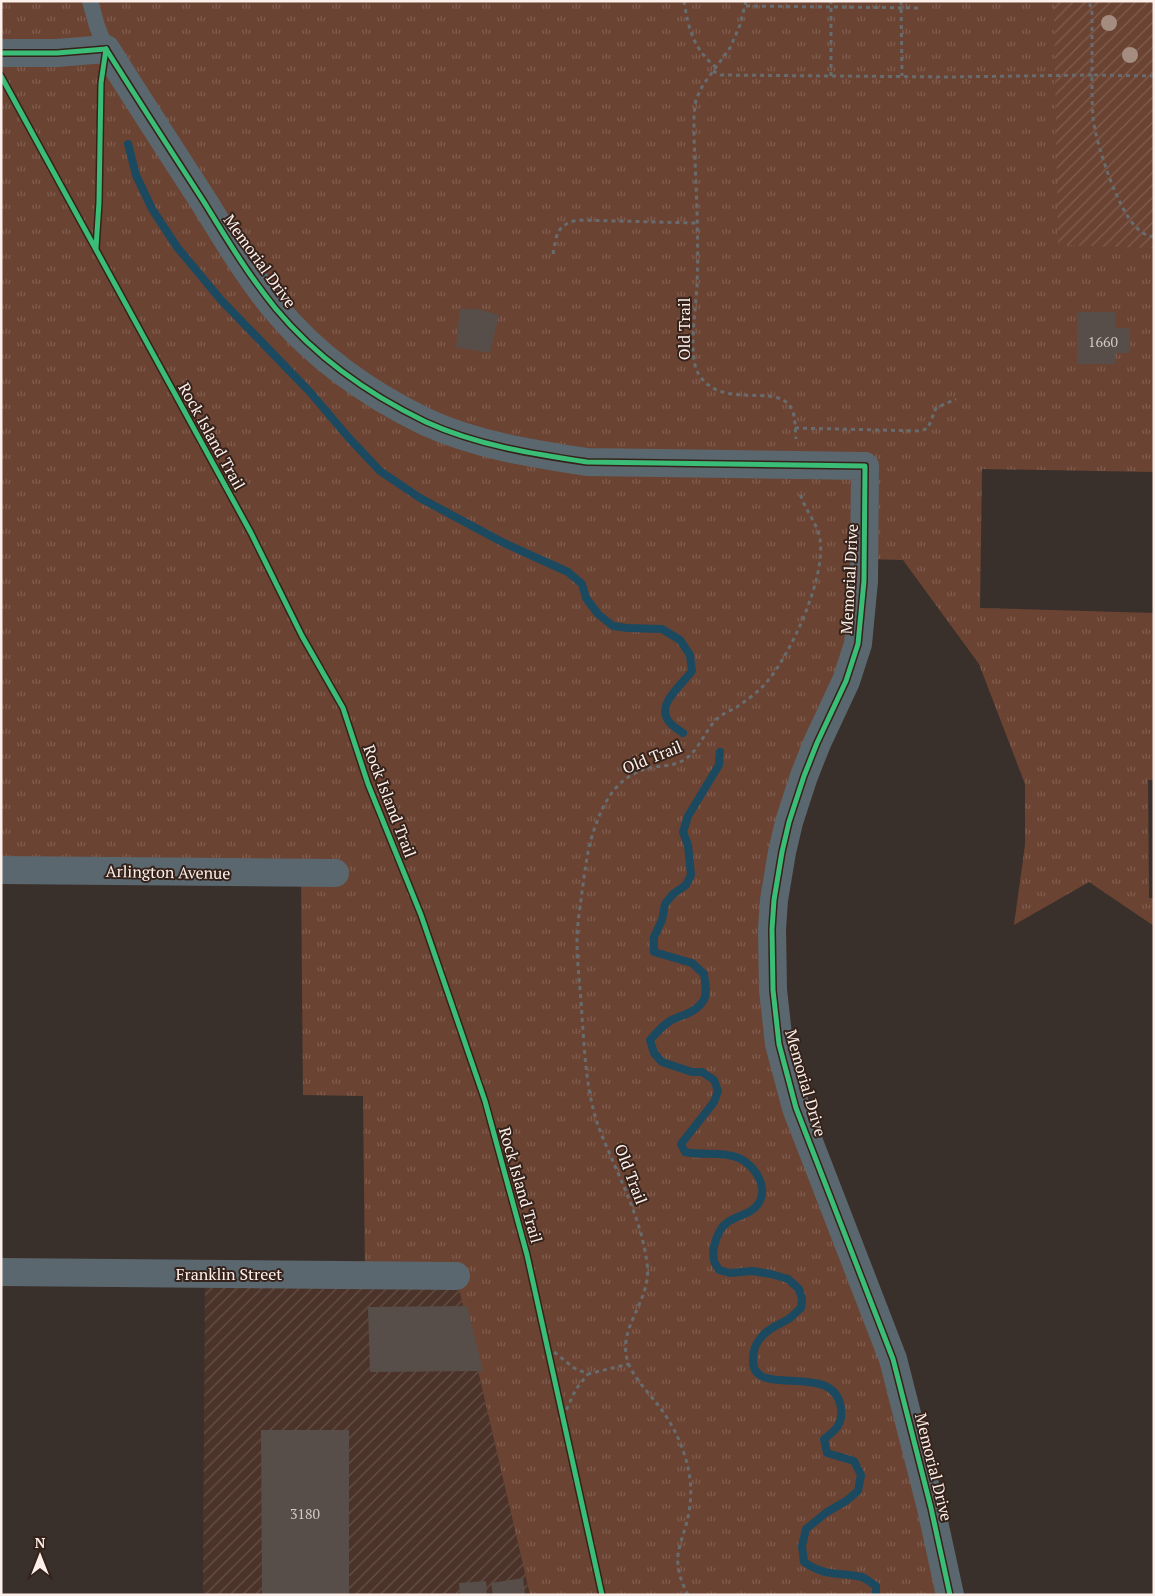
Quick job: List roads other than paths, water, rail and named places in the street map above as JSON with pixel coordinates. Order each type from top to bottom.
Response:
[{"type":"street","points":[[1,53],[57,53],[106,49]]},
{"type":"street","name":"Memorial Drive","points":[[106,49],[228,240],[276,309],[313,347],[346,374],[386,401],[428,422],[469,438],[543,456],[596,462],[865,466],[864,581],[861,629],[851,667],[836,705],[817,743],[789,822],[776,879],[772,929],[773,990],[776,1020],[786,1072],[796,1108],[894,1359],[931,1508],[950,1595]]},
{"type":"street","name":"Arlington Avenue","points":[[1,870],[335,873]]},
{"type":"street","name":"Franklin Street","points":[[1,1272],[456,1276]]},
{"type":"lane","name":"Memorial Drive","points":[[90,1],[106,49]]},
{"type":"waterway","points":[[128,144],[136,175],[152,209],[177,247],[221,300],[309,391],[380,471],[420,498],[504,543],[568,572],[582,584],[586,598],[598,614],[613,626],[662,629],[680,640],[690,655],[692,671],[671,696],[665,710],[666,717],[671,724],[683,733]]},
{"type":"waterway","points":[[720,752],[719,765],[688,816],[683,832],[688,845],[691,875],[686,885],[673,894],[665,904],[662,920],[654,937],[654,952],[692,963],[704,974],[705,995],[700,1005],[667,1023],[650,1040],[654,1053],[662,1062],[692,1072],[702,1072],[714,1080],[718,1091],[714,1102],[681,1144],[685,1152],[726,1155],[739,1158],[752,1168],[760,1182],[762,1197],[758,1204],[749,1212],[728,1222],[718,1234],[713,1255],[716,1265],[719,1270],[730,1273],[752,1271],[771,1274],[788,1279],[799,1289],[802,1299],[801,1308],[790,1318],[765,1333],[756,1345],[753,1361],[757,1372],[766,1378],[811,1382],[825,1386],[836,1394],[841,1409],[841,1419],[835,1430],[824,1439],[827,1453],[854,1461],[861,1475],[858,1491],[806,1529],[802,1546],[804,1562],[826,1572],[862,1577],[876,1586],[876,1595]]}]
